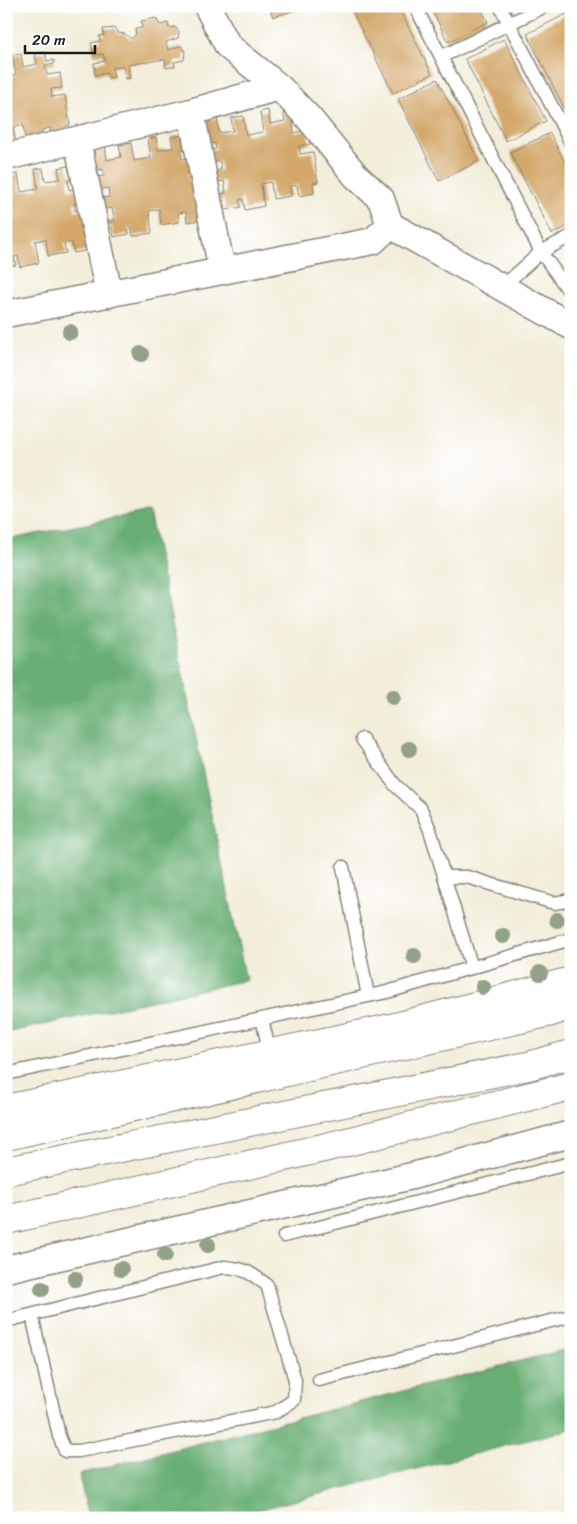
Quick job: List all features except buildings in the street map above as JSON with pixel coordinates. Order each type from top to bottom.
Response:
[{"type":"main road","points":[[6,1109],[391,1028],[571,981]]},
{"type":"main road","points":[[6,1136],[571,1006]]},
{"type":"main road","points":[[6,1170],[518,1068],[571,1054]]},
{"type":"main road","points":[[6,1220],[323,1148],[571,1086]]},
{"type":"street","points":[[207,6],[228,46],[279,87],[308,117],[356,176],[382,199],[390,225],[571,326]]},
{"type":"street","points":[[6,157],[191,112],[279,87]]},
{"type":"street","points":[[191,112],[222,271]]},
{"type":"street","points":[[77,140],[108,294]]},
{"type":"street","points":[[6,314],[373,241],[390,225]]},
{"type":"street","points":[[6,1269],[412,1176],[571,1134]]},
{"type":"lane","points":[[415,6],[540,252],[571,294]]},
{"type":"lane","points":[[500,6],[571,144]]},
{"type":"lane","points":[[441,57],[545,6]]},
{"type":"lane","points":[[502,287],[540,252],[571,236]]},
{"type":"lane","points":[[362,739],[395,785],[421,809],[430,830],[472,968]]},
{"type":"lane","points":[[343,867],[368,996]]},
{"type":"lane","points":[[445,877],[467,877],[554,904],[571,900]]},
{"type":"lane","points":[[6,1074],[368,996],[571,939]]},
{"type":"lane","points":[[262,1019],[270,1054]]},
{"type":"lane","points":[[284,1236],[571,1163]]},
{"type":"lane","points":[[6,1321],[32,1314],[224,1267],[240,1268],[267,1285],[295,1380],[294,1400],[276,1412],[79,1451],[65,1451],[59,1436],[32,1314]]},
{"type":"lane","points":[[319,1380],[571,1316]]},
{"type":"green space","points":[[149,511],[246,980],[6,1033],[6,540]]},
{"type":"green space","points":[[571,1348],[571,1429],[227,1518],[88,1518],[79,1474]]}]
